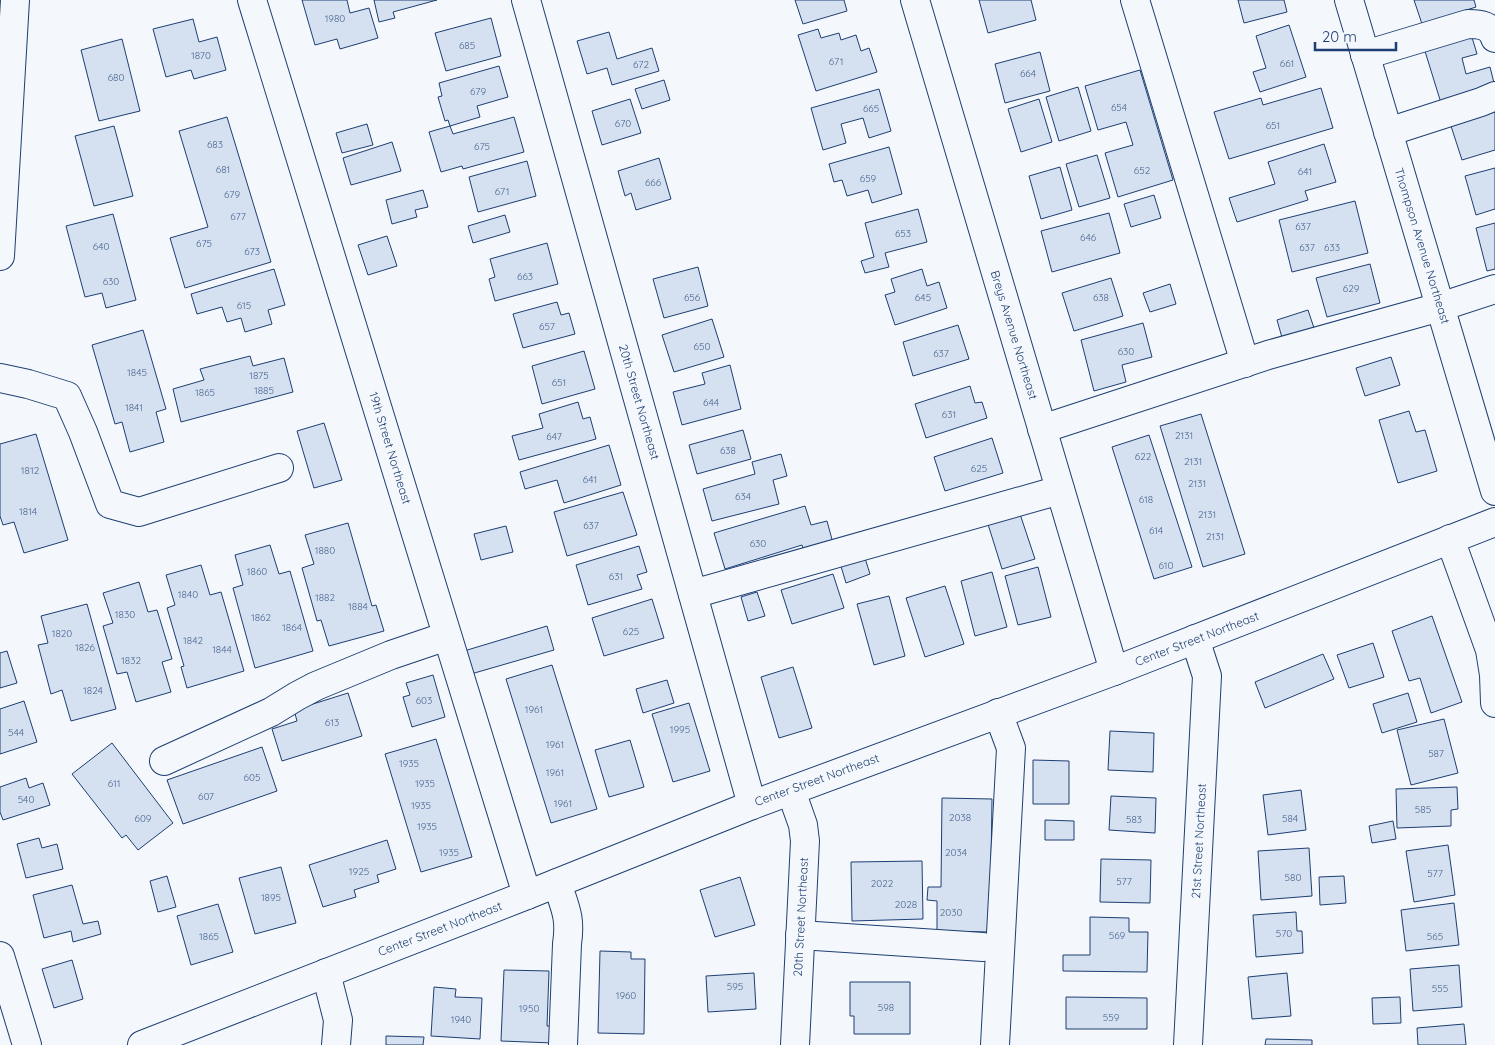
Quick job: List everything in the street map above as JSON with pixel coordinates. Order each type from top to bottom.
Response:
[{"type":"street","points":[[0,256],[15,0]]},
{"type":"street","name":"19th Street Northeast","points":[[252,0],[527,895]]},
{"type":"street","name":"20th Street Northeast","points":[[526,0],[752,805]]},
{"type":"street","name":"Breys Avenue Northeast","points":[[915,0],[1114,671]]},
{"type":"street","points":[[1135,0],[1245,363]]},
{"type":"street","name":"Thompson Avenue Northeast","points":[[1349,0],[1495,491]]},
{"type":"street","points":[[1366,55],[1468,24],[1479,24],[1487,27],[1493,32],[1495,38]]},
{"type":"street","points":[[1388,132],[1495,96]]},
{"type":"street","points":[[1042,429],[1245,363],[1440,307],[1495,289]]},
{"type":"street","points":[[0,378],[67,396],[83,432],[110,504],[139,512],[279,468]]},
{"type":"street","points":[[692,594],[1060,490]]},
{"type":"street","name":"Center Street Northeast","points":[[142,1045],[752,805],[1114,671],[1495,522]]},
{"type":"street","points":[[1450,539],[1490,650],[1494,675],[1495,704]]},
{"type":"street","points":[[164,761],[271,712],[316,686],[391,655],[447,636]]},
{"type":"street","name":"21st Street Northeast","points":[[1188,1045],[1207,676],[1196,639]]},
{"type":"street","points":[[995,1045],[1011,748],[998,713]]},
{"type":"street","name":"20th Street Northeast","points":[[791,791],[803,825],[805,841],[795,1045]]},
{"type":"street","points":[[557,883],[569,919],[570,928],[563,1045]]},
{"type":"street","points":[[800,934],[983,947]]},
{"type":"street","points":[[0,956],[27,1045]]},
{"type":"street","points":[[326,973],[338,1020],[336,1045]]},
{"type":"building","points":[[302,0],[347,0],[350,13],[369,8],[378,38],[340,49],[337,39],[315,45]]},
{"type":"building","points":[[374,0],[437,0],[393,12],[395,18],[379,22]]},
{"type":"building","points":[[795,0],[844,0],[847,11],[803,24]]},
{"type":"building","points":[[979,0],[1031,0],[1036,20],[988,33]]},
{"type":"building","points":[[1238,0],[1284,0],[1287,12],[1244,23]]},
{"type":"building","points":[[1414,0],[1474,0],[1476,7],[1422,24]]},
{"type":"building","points":[[491,18],[501,56],[446,71],[435,33]]},
{"type":"building","points":[[193,19],[199,42],[217,37],[226,70],[194,79],[191,70],[166,77],[153,29]]},
{"type":"building","points":[[1289,25],[1306,77],[1260,92],[1253,72],[1266,68],[1256,36]]},
{"type":"building","points":[[818,29],[821,38],[839,33],[841,40],[856,35],[861,51],[869,48],[877,72],[816,91],[798,35]]},
{"type":"building","points":[[609,32],[617,59],[652,48],[659,71],[612,85],[607,68],[587,74],[577,41]]},
{"type":"building","points":[[1471,34],[1477,54],[1462,58],[1466,74],[1490,67],[1495,87],[1441,103],[1424,48]]},
{"type":"building","points":[[122,39],[140,111],[99,121],[81,50]]},
{"type":"building","points":[[1040,52],[1050,91],[1005,103],[995,64]]},
{"type":"building","points":[[499,66],[508,97],[477,106],[480,117],[450,126],[448,120],[445,121],[438,97],[442,96],[439,83]]},
{"type":"building","points":[[1140,70],[1173,180],[1118,197],[1105,153],[1133,145],[1126,122],[1098,130],[1085,86]]},
{"type":"building","points":[[664,80],[670,100],[642,109],[635,89]]},
{"type":"building","points":[[1078,87],[1091,131],[1059,141],[1046,97]]},
{"type":"building","points":[[1321,88],[1333,128],[1229,159],[1214,112],[1261,98],[1263,105]]},
{"type":"building","points":[[879,89],[891,131],[869,138],[863,118],[841,124],[846,143],[823,150],[811,108]]},
{"type":"building","points":[[630,99],[641,133],[602,145],[592,111]]},
{"type":"building","points":[[1039,99],[1052,142],[1021,152],[1008,109]]},
{"type":"building","points":[[1495,112],[1495,150],[1462,160],[1451,126]]},
{"type":"building","points":[[227,117],[271,262],[185,288],[170,238],[208,227],[179,131]]},
{"type":"building","points":[[514,117],[524,152],[463,169],[462,166],[441,172],[429,132],[450,126],[453,134]]},
{"type":"building","points":[[367,124],[373,145],[342,153],[336,133]]},
{"type":"building","points":[[114,126],[133,196],[94,206],[75,136]]},
{"type":"building","points":[[392,142],[401,171],[351,185],[343,158]]},
{"type":"building","points":[[1324,144],[1336,182],[1305,191],[1308,200],[1237,222],[1229,198],[1275,184],[1268,162]]},
{"type":"building","points":[[889,147],[902,194],[872,203],[868,190],[847,196],[842,180],[834,182],[829,164]]},
{"type":"building","points":[[1097,155],[1110,198],[1079,207],[1066,164]]},
{"type":"building","points":[[659,158],[671,199],[636,210],[631,193],[625,196],[618,171]]},
{"type":"building","points":[[527,161],[536,196],[478,212],[469,177]]},
{"type":"building","points":[[1060,167],[1072,210],[1041,219],[1029,176]]},
{"type":"building","points":[[1495,168],[1495,209],[1476,215],[1465,176]]},
{"type":"building","points":[[423,190],[428,207],[415,210],[417,217],[392,224],[386,200]]},
{"type":"building","points":[[1154,195],[1161,218],[1131,227],[1124,204]]},
{"type":"building","points":[[1355,201],[1368,253],[1292,272],[1279,220]]},
{"type":"building","points":[[918,209],[927,242],[885,253],[889,267],[865,273],[861,261],[874,257],[865,223]]},
{"type":"building","points":[[1109,213],[1120,253],[1052,272],[1041,231]]},
{"type":"building","points":[[113,214],[136,300],[106,308],[102,293],[85,297],[66,226]]},
{"type":"building","points":[[505,215],[510,232],[473,243],[468,226]]},
{"type":"building","points":[[1495,223],[1495,269],[1487,271],[1476,228]]},
{"type":"building","points":[[387,236],[397,266],[368,275],[358,245]]},
{"type":"building","points":[[547,243],[558,284],[495,301],[489,279],[495,277],[490,259]]},
{"type":"building","points":[[1370,264],[1380,303],[1327,317],[1316,278]]},
{"type":"building","points":[[698,267],[708,306],[664,318],[653,279]]},
{"type":"building","points":[[274,269],[285,305],[268,310],[272,324],[245,332],[241,318],[227,322],[222,307],[197,314],[191,294]]},
{"type":"building","points":[[922,269],[927,286],[939,282],[947,308],[895,325],[885,295],[895,292],[891,279]]},
{"type":"building","points":[[1111,278],[1123,316],[1074,331],[1062,293]]},
{"type":"building","points":[[1170,284],[1176,304],[1150,312],[1143,293]]},
{"type":"building","points":[[557,302],[561,315],[569,313],[575,334],[523,348],[513,314]]},
{"type":"building","points":[[1308,310],[1315,331],[1283,341],[1277,320]]},
{"type":"building","points":[[712,319],[724,357],[674,372],[662,335]]},
{"type":"building","points":[[1143,323],[1152,357],[1122,365],[1126,382],[1094,391],[1081,340]]},
{"type":"building","points":[[958,325],[969,359],[913,376],[903,342]]},
{"type":"building","points":[[143,330],[166,409],[156,412],[164,442],[130,452],[122,422],[115,424],[92,345]]},
{"type":"building","points":[[584,351],[595,389],[542,404],[532,366]]},
{"type":"building","points":[[250,356],[253,366],[284,358],[293,392],[181,422],[173,389],[204,380],[200,369]]},
{"type":"building","points":[[1391,357],[1400,385],[1365,396],[1356,368]]},
{"type":"building","points":[[730,365],[741,409],[682,425],[673,392],[705,384],[702,373]]},
{"type":"building","points":[[970,386],[975,403],[982,402],[987,418],[926,438],[915,404]]},
{"type":"building","points":[[578,402],[583,419],[590,417],[596,439],[519,460],[512,436],[543,428],[539,414]]},
{"type":"building","points":[[1409,411],[1416,432],[1425,430],[1437,471],[1398,483],[1379,420]]},
{"type":"building","points":[[1201,414],[1245,554],[1203,567],[1160,426]]},
{"type":"building","points":[[324,423],[342,480],[314,488],[297,431]]},
{"type":"building","points":[[743,430],[751,459],[697,474],[689,445]]},
{"type":"building","points":[[36,434],[68,540],[24,553],[14,522],[3,525],[0,516],[0,444]]},
{"type":"building","points":[[1149,435],[1192,567],[1154,579],[1112,447]]},
{"type":"building","points":[[992,438],[1003,473],[945,491],[934,457]]},
{"type":"building","points":[[609,445],[621,485],[564,503],[557,480],[525,489],[520,472]]},
{"type":"building","points":[[781,454],[787,476],[773,480],[779,504],[712,521],[703,489],[755,474],[752,462]]},
{"type":"building","points":[[623,492],[637,535],[567,556],[554,512]]},
{"type":"building","points":[[805,506],[811,525],[827,521],[833,543],[804,551],[802,545],[725,569],[714,533]]},
{"type":"building","points":[[1019,511],[1035,559],[1002,569],[987,521]]},
{"type":"building","points":[[348,523],[372,606],[376,605],[384,631],[329,646],[321,620],[317,621],[302,568],[314,564],[305,535]]},
{"type":"building","points":[[506,526],[513,552],[481,560],[474,534]]},
{"type":"building","points":[[270,545],[279,574],[290,571],[313,651],[255,668],[233,588],[243,585],[235,555]]},
{"type":"building","points":[[639,546],[647,572],[637,575],[642,589],[588,605],[576,565]]},
{"type":"building","points":[[864,555],[870,574],[846,583],[840,563]]},
{"type":"building","points":[[201,565],[210,595],[221,592],[244,671],[187,688],[181,667],[184,666],[167,608],[175,605],[166,575]]},
{"type":"building","points":[[1038,567],[1051,617],[1018,625],[1005,576]]},
{"type":"building","points":[[992,572],[1007,627],[975,636],[961,581]]},
{"type":"building","points":[[833,574],[844,608],[792,624],[781,590]]},
{"type":"building","points":[[139,582],[148,612],[157,610],[172,659],[162,662],[171,692],[136,702],[127,672],[117,674],[103,626],[113,623],[103,593]]},
{"type":"building","points":[[945,586],[964,644],[925,657],[906,598]]},
{"type":"building","points":[[757,592],[765,616],[748,621],[741,597]]},
{"type":"building","points":[[889,596],[905,656],[874,665],[857,604]]},
{"type":"building","points":[[652,599],[664,638],[604,656],[592,618]]},
{"type":"building","points":[[87,604],[116,709],[71,721],[62,690],[51,694],[38,645],[48,643],[41,616]]},
{"type":"building","points":[[1432,616],[1462,702],[1431,713],[1420,678],[1409,681],[1392,631]]},
{"type":"building","points":[[547,626],[554,650],[471,674],[464,651]]},
{"type":"building","points":[[1373,643],[1384,677],[1349,688],[1337,655]]},
{"type":"building","points":[[7,651],[17,683],[0,688],[0,653]]},
{"type":"building","points":[[1323,654],[1334,679],[1265,708],[1255,682]]},
{"type":"building","points":[[552,665],[597,809],[551,823],[506,679]]},
{"type":"building","points":[[793,667],[812,728],[779,738],[761,677]]},
{"type":"building","points":[[433,675],[445,717],[412,727],[403,697],[410,695],[406,683]]},
{"type":"building","points":[[667,680],[674,703],[643,713],[636,689]]},
{"type":"building","points":[[348,693],[362,736],[282,761],[272,729],[297,721],[294,710]]},
{"type":"building","points":[[1408,693],[1417,722],[1382,733],[1373,704]]},
{"type":"building","points":[[24,701],[37,742],[0,754],[0,709]]},
{"type":"building","points":[[689,703],[710,771],[673,782],[652,714]]},
{"type":"building","points":[[1444,719],[1458,773],[1411,785],[1397,730]]},
{"type":"building","points":[[1110,731],[1154,733],[1153,772],[1108,770]]},
{"type":"building","points":[[436,739],[472,857],[421,872],[385,754]]},
{"type":"building","points":[[630,740],[644,787],[609,797],[595,750]]},
{"type":"building","points":[[112,743],[173,823],[138,850],[126,835],[122,838],[72,774]]},
{"type":"building","points":[[262,747],[277,791],[183,824],[167,780]]},
{"type":"building","points":[[1033,760],[1069,761],[1069,804],[1033,804]]},
{"type":"building","points":[[26,778],[29,788],[43,783],[50,805],[3,820],[0,812],[0,787]]},
{"type":"building","points":[[1457,787],[1458,809],[1451,810],[1451,826],[1397,828],[1396,789]]},
{"type":"building","points":[[1301,790],[1306,830],[1268,835],[1263,795]]},
{"type":"building","points":[[1111,796],[1156,798],[1155,833],[1109,830]]},
{"type":"building","points":[[942,798],[992,799],[990,932],[937,931],[937,901],[927,900],[928,887],[941,887]]},
{"type":"building","points":[[1045,820],[1074,821],[1074,840],[1045,840]]},
{"type":"building","points":[[1393,821],[1396,839],[1372,843],[1369,826]]},
{"type":"building","points":[[39,838],[42,848],[57,844],[63,869],[26,878],[17,844]]},
{"type":"building","points":[[387,840],[396,869],[377,875],[379,882],[354,890],[356,897],[323,907],[309,865]]},
{"type":"building","points":[[1448,845],[1455,895],[1414,902],[1406,851]]},
{"type":"building","points":[[1309,848],[1312,896],[1261,900],[1258,851]]},
{"type":"building","points":[[1101,859],[1151,860],[1150,903],[1100,902]]},
{"type":"building","points":[[922,861],[923,919],[852,921],[851,862]]},
{"type":"building","points":[[281,867],[296,923],[255,934],[239,878]]},
{"type":"building","points":[[167,876],[176,907],[158,912],[150,881]]},
{"type":"building","points":[[1344,876],[1346,903],[1320,905],[1319,877]]},
{"type":"building","points":[[740,877],[755,925],[715,937],[700,890]]},
{"type":"building","points":[[72,885],[83,924],[98,921],[101,934],[73,942],[71,931],[44,938],[33,895]]},
{"type":"building","points":[[1454,903],[1459,945],[1406,951],[1401,910]]},
{"type":"building","points":[[218,904],[233,952],[191,965],[177,916]]},
{"type":"building","points":[[1296,912],[1297,931],[1302,931],[1303,953],[1256,957],[1253,915]]},
{"type":"building","points":[[1090,917],[1129,918],[1129,932],[1148,932],[1147,972],[1063,971],[1063,955],[1090,955]]},
{"type":"building","points":[[600,951],[631,952],[631,959],[645,959],[644,1034],[598,1033]]},
{"type":"building","points":[[72,960],[83,999],[54,1008],[42,969]]},
{"type":"building","points":[[1459,965],[1462,1007],[1413,1011],[1410,969]]},
{"type":"building","points":[[504,970],[549,971],[547,1026],[554,1026],[553,1043],[501,1041]]},
{"type":"building","points":[[754,973],[756,1009],[708,1012],[706,976]]},
{"type":"building","points":[[1287,973],[1291,1016],[1252,1019],[1248,977]]},
{"type":"building","points":[[850,982],[910,982],[910,1034],[854,1034],[854,1016],[850,1016]]},
{"type":"building","points":[[434,987],[456,989],[455,997],[482,998],[480,1039],[431,1036]]},
{"type":"building","points":[[1066,997],[1147,998],[1147,1029],[1066,1029]]},
{"type":"building","points":[[1400,997],[1401,1023],[1373,1024],[1372,998]]},
{"type":"building","points":[[1464,1024],[1466,1045],[1418,1045],[1417,1028]]},
{"type":"building","points":[[386,1036],[424,1037],[423,1045],[386,1045]]},
{"type":"building","points":[[1266,1039],[1312,1040],[1312,1045],[1265,1045]]}]
